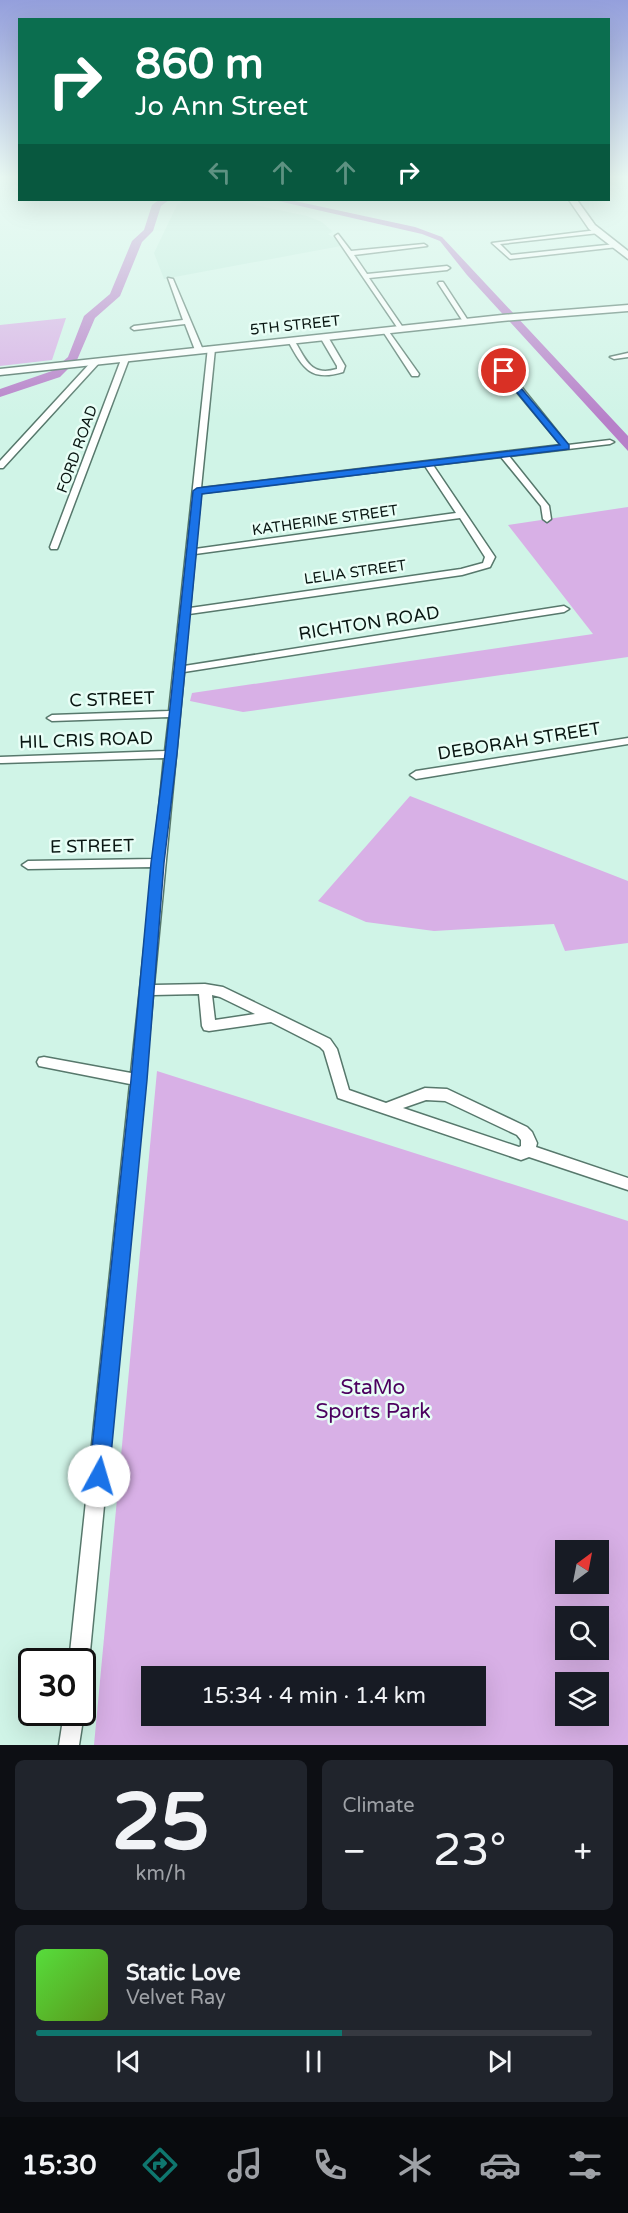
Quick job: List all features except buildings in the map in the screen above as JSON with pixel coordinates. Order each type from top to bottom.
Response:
[{"type":"main road","name":"5TH STREET","points":[[593,309],[599,306],[628,303]]},
{"type":"main road","name":"5TH STREET","points":[[0,372],[521,316],[628,308]]},
{"type":"street","points":[[353,257],[401,329]]},
{"type":"street","points":[[365,276],[447,268]]},
{"type":"street","points":[[80,1648],[139,1080],[157,863],[171,754],[197,491],[205,350],[186,322],[170,279]]},
{"type":"street","points":[[441,283],[465,322]]},
{"type":"street","points":[[134,328],[186,322]]},
{"type":"street","points":[[385,330],[415,374]]},
{"type":"street","points":[[292,341],[311,370],[318,373],[333,373],[340,370],[341,366],[324,337]]},
{"type":"street","points":[[614,357],[628,355]]},
{"type":"street","name":"FORD ROAD","points":[[54,548],[124,359]]},
{"type":"street","points":[[0,466],[96,362]]},
{"type":"street","points":[[504,371],[566,447]]},
{"type":"street","points":[[197,491],[610,442]]},
{"type":"street","points":[[503,454],[545,506],[547,519]]},
{"type":"street","points":[[427,463],[462,515]]},
{"type":"street","name":"LELIA STREET","points":[[184,612],[479,569],[487,565],[490,557],[462,515]]},
{"type":"street","name":"KATHERINE STREET","points":[[192,552],[462,515]]},
{"type":"street","name":"RICHTON ROAD","points":[[179,670],[564,609]]},
{"type":"street","name":"C STREET","points":[[52,718],[174,714]]},
{"type":"street","name":"DEBORAH STREET","points":[[416,775],[628,741]]},
{"type":"street","name":"HIL CRIS ROAD","points":[[2,759],[171,754]]},
{"type":"street","name":"E STREET","points":[[28,865],[157,863]]},
{"type":"street","points":[[147,990],[205,989],[223,992],[326,1043],[330,1049],[343,1094],[386,1109],[520,1154],[527,1150],[530,1143],[522,1131],[447,1095],[425,1094],[386,1109]]},
{"type":"street","points":[[205,989],[208,1026],[273,1017]]},
{"type":"street","points":[[44,1062],[139,1080]]},
{"type":"street","points":[[527,1150],[628,1184]]},
{"type":"street","points":[[69,1745],[72,1726]]},
{"type":"shaded area","points":[[156,257],[280,257],[164,279]]},
{"type":"shaded area","points":[[453,257],[461,257],[628,436],[628,451]]},
{"type":"green space","points":[[66,318],[52,360],[0,366],[0,325]]},
{"type":"green space","points":[[628,507],[628,657],[243,712],[190,701],[192,693],[593,634],[508,525]]},
{"type":"green space","points":[[410,796],[628,881],[628,943],[565,951],[554,924],[434,931],[366,922],[318,901]]},
{"type":"green space","name":"StaMo Sports Park","points":[[157,1071],[628,1221],[628,1745],[94,1745]]},
{"type":"waterway","points":[[0,393],[56,374],[73,358],[90,316],[115,296],[130,257]]},
{"type":"route","points":[[99,1476],[139,1080],[157,863],[171,754],[197,491],[566,447],[504,371]]}]
